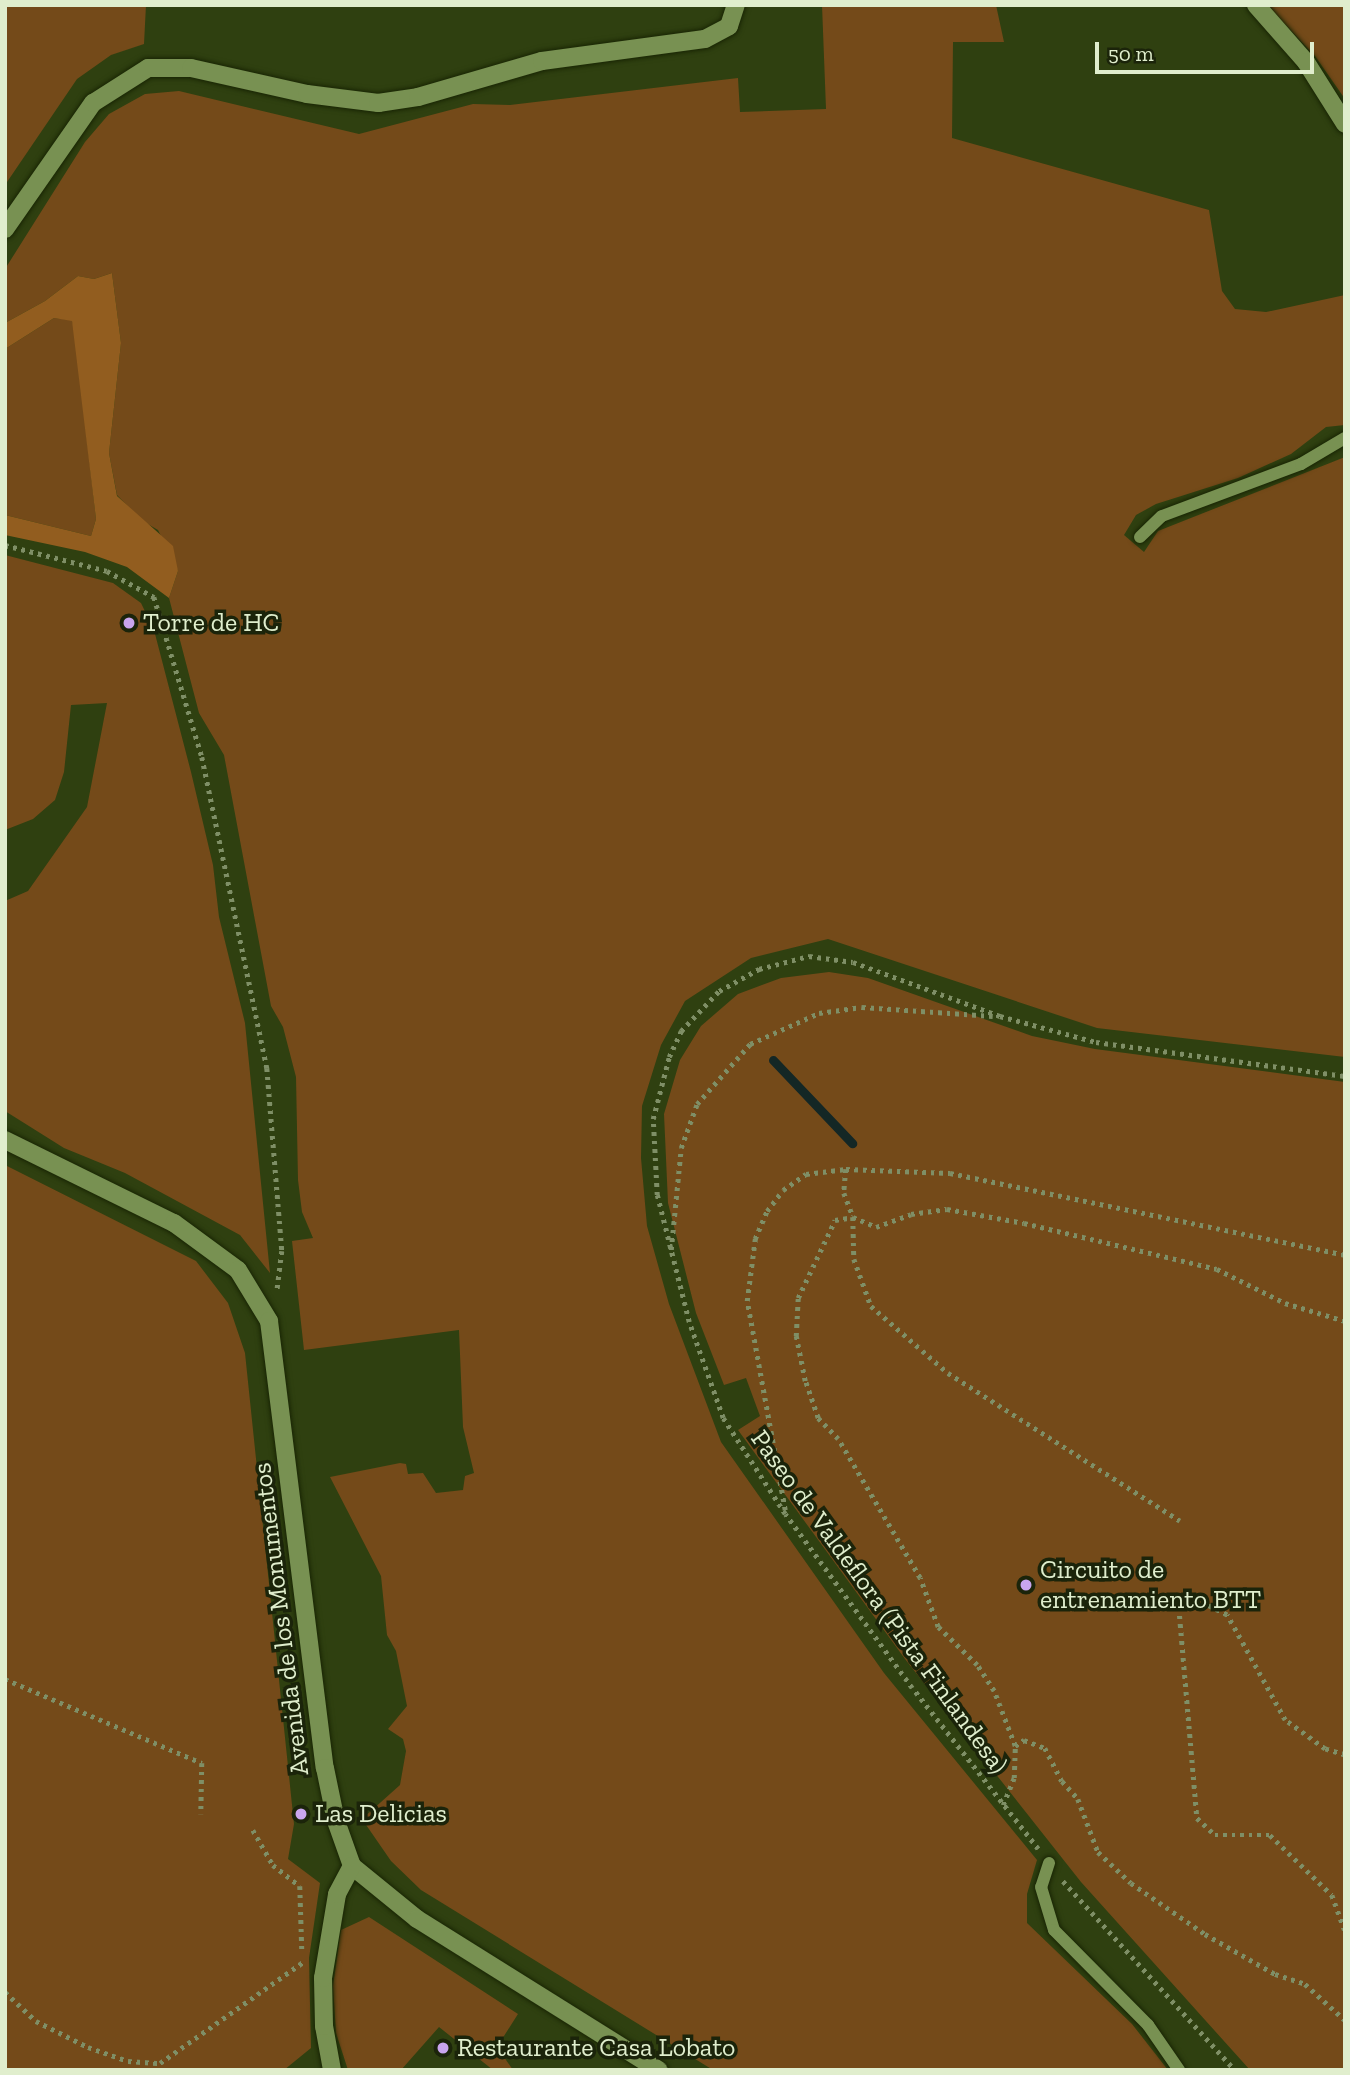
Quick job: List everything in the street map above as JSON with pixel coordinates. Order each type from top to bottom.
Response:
[{"type":"street","points":[[5,229],[93,103],[148,68],[191,68],[307,94],[378,103],[418,97],[542,61],[705,39],[729,26],[736,5]]},
{"type":"street","points":[[1256,5],[1307,62],[1345,124]]},
{"type":"street","name":"Avenida de los Monumentos","points":[[5,1140],[174,1223],[239,1270],[269,1321],[325,1768],[336,1821],[352,1866]]},
{"type":"street","points":[[332,2070],[324,2026],[323,1978],[337,1894],[352,1866],[416,1919],[659,2070]]},
{"type":"lane","points":[[1140,537],[1162,516],[1301,464],[1345,438]]},
{"type":"lane","points":[[1049,1863],[1041,1887],[1054,1930],[1148,2025],[1179,2070]]},
{"type":"path","points":[[5,545],[107,571],[154,597],[202,757],[267,1068],[282,1251],[269,1321]]},
{"type":"path","name":"Paseo de Valdeflora (Pista Finlandesa)","points":[[1235,2070],[1049,1863],[1003,1805],[785,1514],[723,1418],[670,1255],[654,1161],[658,1089],[681,1031],[719,992],[759,969],[809,956],[853,962],[1000,1016],[1096,1042],[1345,1076]]},
{"type":"path","points":[[670,1255],[681,1148],[697,1104],[750,1044],[819,1013],[862,1007],[1000,1016]]},
{"type":"path","points":[[846,1170],[844,1193],[853,1217],[854,1259],[871,1306],[948,1373],[1180,1521]]},
{"type":"path","points":[[785,1514],[747,1301],[755,1239],[783,1190],[806,1174],[846,1170],[950,1173],[1018,1184],[1345,1255]]},
{"type":"path","points":[[1003,1805],[1013,1778],[1015,1746],[994,1691],[977,1664],[938,1627],[920,1578],[838,1439],[818,1418],[805,1381],[796,1336],[798,1298],[835,1220],[853,1217],[876,1227],[911,1214],[947,1209],[1024,1223],[1217,1269],[1285,1303],[1345,1321]]},
{"type":"path","points":[[1345,1755],[1325,1749],[1285,1720],[1227,1615],[1195,1599],[1179,1607],[1197,1818],[1215,1835],[1270,1835],[1332,1895],[1345,1930]]},
{"type":"path","points":[[5,1679],[202,1763],[201,1814]]},
{"type":"path","points":[[1015,1746],[1024,1740],[1045,1748],[1062,1781],[1078,1799],[1098,1852],[1130,1883],[1275,1974],[1305,1983],[1345,2020]]},
{"type":"path","points":[[5,1992],[36,2021],[128,2061],[160,2063],[186,2048],[302,1962],[300,1886],[273,1865],[253,1830]]},
{"type":"shaded area","points":[[5,5],[146,5],[144,44],[111,55],[77,79],[5,185]]},
{"type":"shaded area","points":[[822,5],[996,5],[1004,42],[953,42],[952,138],[1209,210],[1222,291],[1235,309],[1266,312],[1345,295],[1345,425],[1326,427],[1291,454],[1238,478],[1156,504],[1136,515],[1124,535],[1144,552],[1158,531],[1345,457],[1345,1057],[1097,1028],[828,939],[751,958],[685,1001],[661,1045],[642,1106],[641,1158],[647,1226],[669,1304],[721,1442],[884,1673],[1037,1860],[1027,1894],[1027,1923],[1132,2024],[1168,2070],[713,2070],[421,1890],[391,1861],[362,1819],[400,1785],[406,1751],[403,1739],[388,1729],[407,1706],[396,1651],[387,1635],[381,1576],[330,1477],[400,1463],[406,1464],[408,1474],[423,1473],[436,1493],[463,1490],[465,1476],[474,1473],[463,1427],[459,1330],[304,1350],[292,1241],[313,1238],[302,1212],[298,1180],[296,1077],[283,1027],[271,1006],[224,755],[199,713],[169,598],[178,571],[158,530],[141,520],[117,495],[109,453],[121,343],[112,273],[94,279],[78,276],[45,301],[5,323],[5,269],[85,142],[109,114],[145,94],[179,91],[359,134],[473,104],[510,105],[738,78],[740,112],[826,109]]},
{"type":"shaded area","points":[[1267,5],[1345,5],[1345,99],[1315,56]]},
{"type":"shaded area","points":[[112,273],[121,343],[109,453],[117,496],[173,546],[178,571],[169,598],[127,567],[85,552],[5,535],[5,515],[91,536],[96,519],[72,321],[54,318],[5,349],[5,323],[45,301],[78,276],[94,279]]},
{"type":"shaded area","points":[[54,318],[72,320],[75,333],[96,519],[91,536],[5,515],[5,349]]},
{"type":"shaded area","points":[[5,555],[113,583],[141,603],[154,630],[213,865],[219,917],[245,1023],[270,1273],[240,1235],[125,1173],[64,1148],[5,1111],[5,901],[28,891],[87,807],[107,703],[71,705],[64,772],[55,800],[33,819],[5,830]]},
{"type":"shaded area","points":[[829,972],[868,978],[1032,1036],[1095,1049],[1345,1082],[1345,2070],[1250,2070],[1081,1882],[905,1659],[738,1430],[760,1416],[746,1378],[724,1385],[696,1313],[668,1203],[664,1114],[680,1060],[701,1026],[738,994],[781,978]]},
{"type":"shaded area","points":[[5,1165],[196,1261],[228,1303],[245,1353],[294,1824],[288,1859],[320,1883],[309,1958],[311,2048],[284,2070],[5,2070]]},
{"type":"shaded area","points":[[369,1917],[518,2014],[497,2047],[513,2070],[493,2070],[439,2027],[401,2070],[348,2070],[336,2033],[333,1986],[341,1930]]},
{"type":"waterway","points":[[773,1060],[852,1143]]},
{"type":"place","name":"Torre de HC","points":[[129,623]]},
{"type":"place","name":"Circuito de entrenamiento BTT","points":[[1026,1585]]},
{"type":"place","name":"Las Delicias","points":[[301,1814]]},
{"type":"place","name":"Restaurante Casa Lobato","points":[[443,2048]]}]
